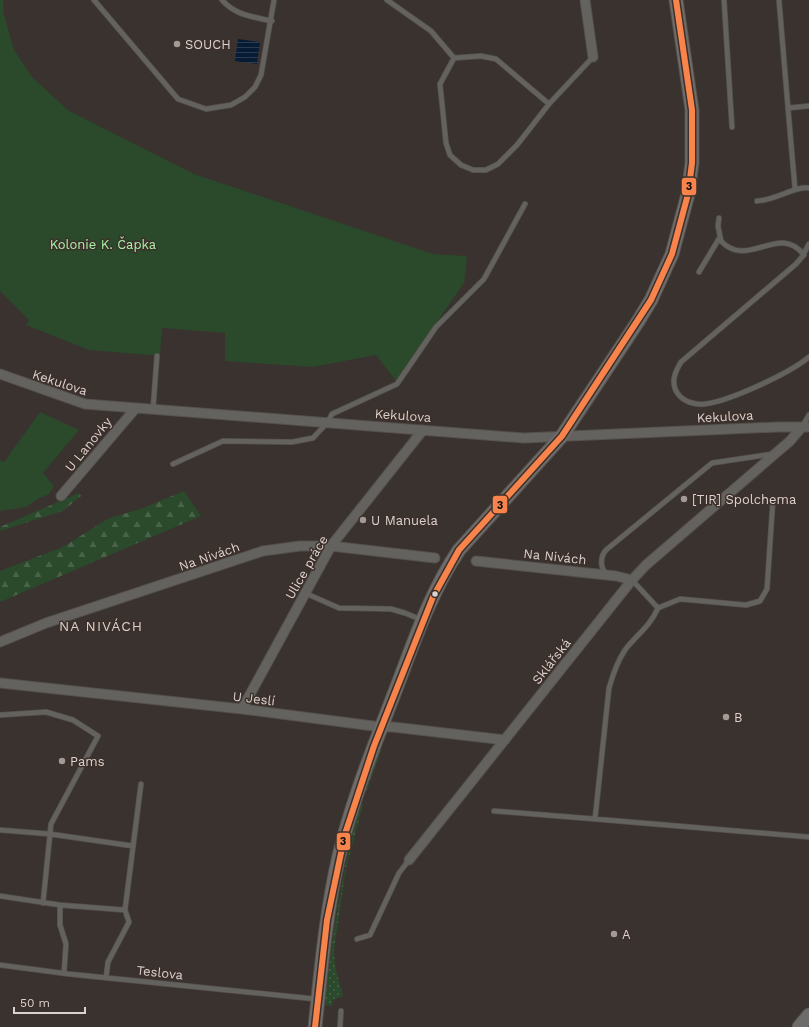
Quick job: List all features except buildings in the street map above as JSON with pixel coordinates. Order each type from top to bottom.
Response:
[{"type":"street","points":[[586,0],[593,57]]},
{"type":"street","points":[[315,1027],[330,900],[339,858],[361,780],[422,620],[440,582],[459,550],[562,436],[651,300],[672,254],[688,194],[692,163],[692,110],[676,0]]},
{"type":"street","name":"Kekulova","points":[[0,374],[79,403],[524,438],[806,427]]},
{"type":"street","name":"U Lanovky","points":[[61,496],[135,408]]},
{"type":"street","name":"Sklářská","points":[[409,860],[632,580],[806,427]]},
{"type":"street","name":"Ulice práce","points":[[242,709],[331,546],[423,430]]},
{"type":"street","name":"Na Nivách","points":[[0,642],[46,623],[263,551],[300,546],[331,546],[435,558]]},
{"type":"street","name":"Na Nivách","points":[[476,561],[607,575],[632,580]]},
{"type":"street","name":"U Jeslí","points":[[0,683],[242,709],[381,727],[393,727],[505,740]]},
{"type":"street","points":[[799,1027],[809,1016]]},
{"type":"lane","points":[[94,0],[178,99],[206,110],[231,105],[255,87],[261,75],[272,21],[274,0]]},
{"type":"lane","points":[[222,0],[228,7],[245,16],[272,21]]},
{"type":"lane","points":[[387,0],[431,31],[454,58]]},
{"type":"lane","points":[[724,0],[732,127]]},
{"type":"lane","points":[[779,0],[794,189]]},
{"type":"lane","points":[[454,58],[481,56],[496,60],[549,104]]},
{"type":"lane","points":[[454,58],[440,84],[446,143],[450,155],[462,166],[473,170],[486,170],[498,164],[517,145],[549,104],[593,57]]},
{"type":"lane","points":[[788,108],[809,106]]},
{"type":"lane","points":[[757,201],[774,199],[794,189],[809,188]]},
{"type":"lane","points":[[173,464],[223,441],[292,442],[313,438],[327,423],[332,414],[397,384],[436,326],[484,279],[525,204]]},
{"type":"lane","points":[[719,218],[718,226],[721,242],[732,250],[744,251],[784,241],[794,244],[804,255]]},
{"type":"lane","points":[[699,272],[720,237]]},
{"type":"lane","points":[[809,244],[804,255],[796,264],[686,357],[677,368],[674,383],[678,394],[683,399],[696,404],[705,404],[726,398],[768,381],[809,357]]},
{"type":"lane","points":[[153,409],[157,356]]},
{"type":"lane","points":[[806,427],[809,415]]},
{"type":"lane","points":[[607,575],[604,571],[602,562],[602,555],[606,550],[712,463],[775,454]]},
{"type":"lane","points":[[595,818],[609,688],[614,668],[626,649],[652,622],[658,608],[680,600],[746,605],[760,602],[767,589],[772,499]]},
{"type":"lane","points":[[632,580],[658,608]]},
{"type":"lane","points":[[305,593],[339,608],[391,609],[405,612],[422,620]]},
{"type":"lane","points":[[0,715],[46,712],[73,720],[98,736],[50,824],[43,903]]},
{"type":"lane","points":[[106,978],[108,962],[129,922],[125,910],[141,784]]},
{"type":"lane","points":[[494,811],[595,818],[809,837]]},
{"type":"lane","points":[[0,830],[50,834],[133,846]]},
{"type":"lane","name":"Sklářská","points":[[357,939],[370,936],[400,873],[409,860]]},
{"type":"lane","points":[[0,896],[60,905],[125,910]]},
{"type":"lane","points":[[60,905],[60,925],[66,944],[64,973]]},
{"type":"lane","name":"Teslova","points":[[0,965],[106,978],[318,999]]},
{"type":"lane","points":[[340,1027],[341,1011]]},
{"type":"green space","name":"Kolonie K. Čapka","points":[[0,0],[3,0],[4,14],[14,50],[32,77],[69,111],[194,174],[433,254],[467,256],[464,283],[396,381],[376,355],[312,367],[225,361],[225,333],[162,328],[160,356],[89,350],[26,325],[29,320],[0,291]]},
{"type":"green space","points":[[40,412],[79,430],[43,473],[54,486],[49,494],[26,507],[0,511],[0,460],[4,462]]},
{"type":"green space","points":[[184,491],[201,516],[0,602],[0,571],[63,547],[107,519],[143,508]]},
{"type":"green space","points":[[79,493],[81,496],[63,511],[0,531],[0,527]]},
{"type":"green space","points":[[368,741],[318,943],[330,866],[351,791]]},
{"type":"green space","points":[[379,749],[381,751],[367,791],[365,789]]},
{"type":"green space","points":[[361,804],[363,804],[346,869],[334,950],[335,966],[343,996],[333,1000],[332,1006],[324,1005],[334,929],[343,879]]},
{"type":"water","points":[[238,39],[260,42],[257,64],[235,61]]},
{"type":"transit line","name":"3","points":[[315,1027],[327,920],[345,834],[374,746],[433,597],[459,550],[562,436],[651,300],[672,254],[688,194],[692,163],[692,110],[676,0]]},
{"type":"place","name":"SOUCH","points":[[177,44]]},
{"type":"place","name":"[TIR] Spolchema","points":[[684,499]]},
{"type":"place","name":"U Manuela","points":[[363,520]]},
{"type":"place","name":"B","points":[[726,717]]},
{"type":"place","name":"Pams","points":[[62,761]]},
{"type":"place","name":"A","points":[[614,934]]},
{"type":"district","name":"NA NIVÁCH","points":[[101,626]]}]
